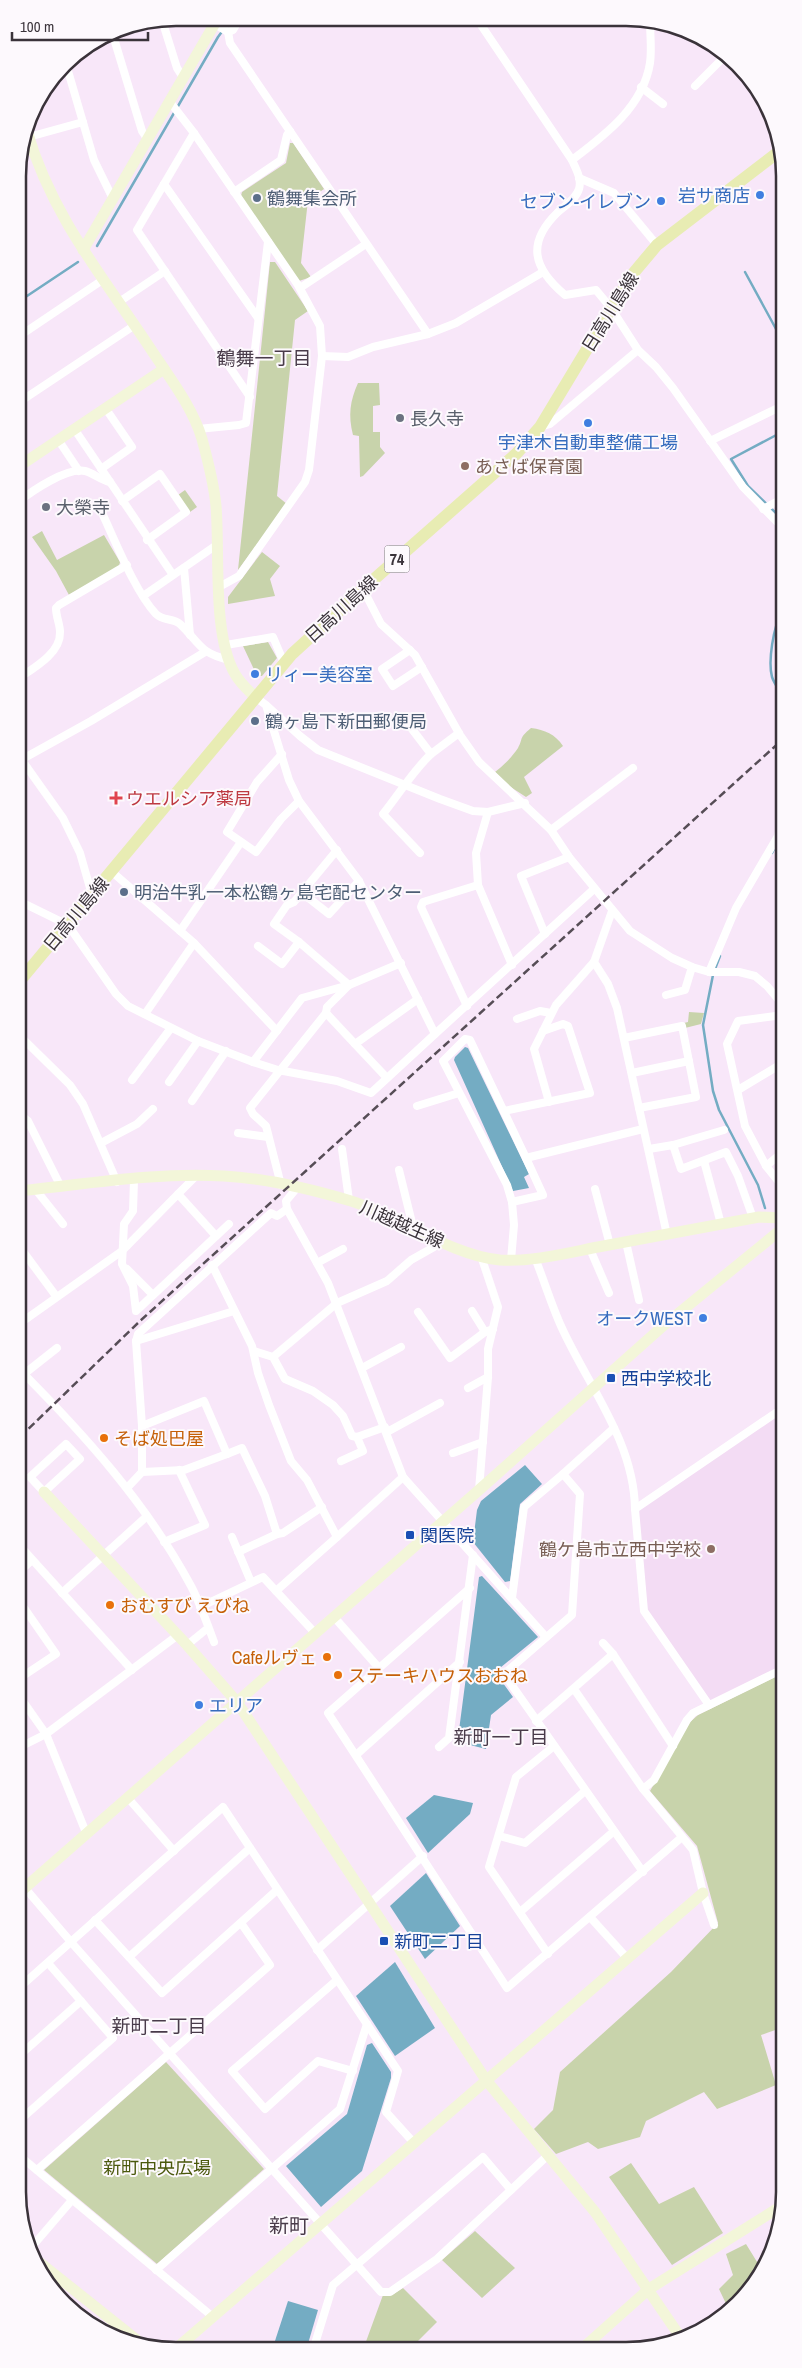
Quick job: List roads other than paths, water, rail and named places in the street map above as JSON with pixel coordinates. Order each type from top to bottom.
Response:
[{"type":"main road","name":"日高川島線","points":[[27,973],[111,871],[261,701],[284,663],[363,589],[517,453],[540,427],[631,276],[657,245],[774,155]]},
{"type":"street","points":[[83,250],[213,26]]},
{"type":"street","points":[[221,26],[228,32],[230,42],[428,334]]},
{"type":"street","points":[[228,32],[233,30],[235,26]]},
{"type":"street","points":[[481,26],[572,160],[579,178],[579,189],[575,197],[544,226],[539,237],[538,261],[543,272],[566,295],[596,290],[611,308],[638,350],[656,367],[673,388],[743,487],[776,521]]},
{"type":"street","points":[[164,27],[177,68],[184,79]]},
{"type":"street","points":[[572,160],[603,137],[617,123],[642,88],[650,62],[650,28]]},
{"type":"street","points":[[114,40],[142,130],[148,140]]},
{"type":"street","points":[[694,86],[721,60]]},
{"type":"street","points":[[68,72],[94,160],[113,199]]},
{"type":"street","points":[[642,88],[663,104]]},
{"type":"street","points":[[170,102],[194,133],[300,288],[320,326],[322,356],[306,482],[239,576],[219,587]]},
{"type":"street","points":[[32,135],[83,122]]},
{"type":"street","points":[[234,192],[281,160],[287,135],[290,131]]},
{"type":"street","points":[[194,133],[137,230],[250,397]]},
{"type":"street","points":[[30,144],[49,191],[71,232],[164,370],[198,428],[213,485],[218,544],[220,614],[229,660],[241,683],[318,750],[367,771],[404,783],[473,811],[488,812],[525,803]]},
{"type":"street","points":[[579,178],[614,193],[657,245]]},
{"type":"street","points":[[164,184],[258,318]]},
{"type":"street","points":[[198,428],[246,423],[268,242]]},
{"type":"street","points":[[300,288],[366,244]]},
{"type":"street","points":[[119,302],[165,271]]},
{"type":"street","points":[[322,356],[348,357],[373,347],[428,334],[456,323],[543,272]]},
{"type":"street","points":[[27,331],[104,279]]},
{"type":"street","points":[[27,397],[134,324]]},
{"type":"street","points":[[540,427],[550,424],[638,350]]},
{"type":"street","points":[[27,462],[164,370]]},
{"type":"street","points":[[101,468],[132,447],[106,408]]},
{"type":"street","points":[[710,441],[776,409]]},
{"type":"street","points":[[75,430],[147,540],[173,575]]},
{"type":"street","points":[[59,441],[79,471]]},
{"type":"street","points":[[27,495],[34,489],[79,471],[86,471],[99,479],[110,482]]},
{"type":"street","points":[[122,501],[160,474],[186,512],[147,540]]},
{"type":"street","points":[[764,509],[776,502]]},
{"type":"street","points":[[103,516],[143,596],[158,617],[177,622],[205,652],[229,660]]},
{"type":"street","points":[[143,596],[218,544]]},
{"type":"street","points":[[27,671],[56,648],[60,641],[56,608],[127,565]]},
{"type":"street","points":[[184,568],[190,635]]},
{"type":"street","points":[[363,589],[382,624],[410,650],[422,667],[458,733],[479,762],[525,803],[551,830],[594,889],[630,931],[672,958],[692,967],[709,972],[739,972],[755,976],[767,986],[776,997]]},
{"type":"street","points":[[226,645],[273,637],[284,663]]},
{"type":"street","points":[[410,650],[382,670],[393,686],[422,667]]},
{"type":"street","points":[[27,755],[91,721],[205,652]]},
{"type":"street","points":[[261,701],[282,754],[289,780],[299,800],[338,850],[359,881],[435,1034]]},
{"type":"street","points":[[402,716],[432,754]]},
{"type":"street","points":[[420,853],[383,814],[402,790],[404,783],[415,769],[458,733]]},
{"type":"street","points":[[282,754],[257,782],[227,832],[256,852],[281,818],[299,800]]},
{"type":"street","points":[[27,767],[63,818],[80,853],[92,895]]},
{"type":"street","points":[[551,830],[633,768]]},
{"type":"street","points":[[488,812],[476,853],[478,885],[512,964]]},
{"type":"street","points":[[709,972],[736,908],[776,840]]},
{"type":"street","points":[[180,931],[242,842]]},
{"type":"street","points":[[338,850],[294,902],[286,905],[274,924],[288,936],[299,942],[350,985]]},
{"type":"street","points":[[545,934],[520,876],[569,857]]},
{"type":"street","points":[[111,871],[194,943],[277,1031]]},
{"type":"street","points":[[301,892],[329,914],[359,881]]},
{"type":"street","points":[[467,1006],[421,907],[423,902],[478,885]]},
{"type":"street","points":[[27,905],[68,925],[116,994],[128,1006],[198,1041],[253,1062],[278,1070],[337,1081],[370,1093],[594,889]]},
{"type":"street","points":[[549,1102],[534,1049],[556,1005],[594,962],[612,911]]},
{"type":"street","points":[[258,946],[282,964],[299,942]]},
{"type":"street","points":[[144,1014],[194,943]]},
{"type":"street","points":[[594,962],[608,984],[624,1038],[667,1234]]},
{"type":"street","points":[[253,1062],[302,998],[350,985],[401,963]]},
{"type":"street","points":[[666,995],[685,990],[692,967]]},
{"type":"street","points":[[281,1185],[266,1126],[252,1114],[250,1108],[278,1070],[297,1050],[326,1013],[327,1007],[350,985]]},
{"type":"street","points":[[355,1044],[418,999]]},
{"type":"street","points":[[517,1019],[540,1011],[551,1013]]},
{"type":"street","points":[[326,1013],[387,1078]]},
{"type":"street","points":[[776,1016],[738,1020],[727,1044],[745,1126],[766,1166],[776,1177]]},
{"type":"street","points":[[504,1111],[590,1093],[568,1026],[563,1024],[543,1032]]},
{"type":"street","points":[[624,1038],[682,1026],[696,1097],[639,1108]]},
{"type":"street","points":[[132,1080],[172,1028]]},
{"type":"street","points":[[511,1260],[514,1224],[512,1202],[507,1186],[458,1093],[443,1060],[466,1039],[470,1040],[543,1195],[512,1202]]},
{"type":"street","points":[[169,1082],[198,1041]]},
{"type":"street","points":[[27,1042],[70,1085],[83,1104],[117,1182]]},
{"type":"street","points":[[192,1101],[226,1051]]},
{"type":"street","points":[[632,1073],[689,1061]]},
{"type":"street","points":[[738,1090],[776,1067]]},
{"type":"street","points":[[417,1106],[458,1093]]},
{"type":"street","points":[[101,1143],[137,1124],[153,1109]]},
{"type":"street","points":[[27,1120],[61,1187]]},
{"type":"street","points":[[526,1158],[643,1128]]},
{"type":"street","points":[[649,1149],[673,1145],[724,1130]]},
{"type":"street","points":[[238,1133],[268,1137]]},
{"type":"street","points":[[673,1145],[681,1169],[726,1152],[738,1176],[753,1218]]},
{"type":"street","points":[[342,1149],[349,1200]]},
{"type":"street","points":[[766,1166],[776,1158]]},
{"type":"street","points":[[704,1161],[721,1224]]},
{"type":"street","points":[[399,1170],[413,1227]]},
{"type":"street","points":[[26,1318],[122,1251],[196,1176]]},
{"type":"street","name":"川越越生線","points":[[27,1190],[196,1176],[247,1178],[349,1200],[373,1208],[436,1238],[481,1256],[511,1260],[590,1249],[753,1218],[775,1218]]},
{"type":"street","points":[[134,1180],[133,1211],[124,1224],[122,1264],[133,1286],[136,1311],[229,1224]]},
{"type":"street","points":[[296,1188],[286,1201],[287,1209],[337,1303],[403,1477],[546,1637]]},
{"type":"street","points":[[595,1189],[610,1245]]},
{"type":"street","points":[[27,1190],[64,1224]]},
{"type":"street","points":[[178,1194],[216,1236]]},
{"type":"street","points":[[127,1488],[142,1472],[142,1426],[136,1341],[138,1334],[271,1213],[276,1216],[287,1209]]},
{"type":"street","points":[[26,1883],[87,1835],[479,1490],[662,1326],[775,1234]]},
{"type":"street","points":[[273,1357],[337,1303],[386,1281],[411,1260],[434,1247],[436,1238]]},
{"type":"street","points":[[626,1242],[639,1300]]},
{"type":"street","points":[[317,1263],[343,1249]]},
{"type":"street","points":[[590,1249],[609,1292]]},
{"type":"street","points":[[26,1256],[56,1296]]},
{"type":"street","points":[[479,1490],[488,1377],[488,1349],[498,1307],[481,1256]]},
{"type":"street","points":[[535,1258],[562,1326],[614,1428],[635,1487],[635,1509],[644,1611],[709,1705]]},
{"type":"street","points":[[122,1264],[153,1295]]},
{"type":"street","points":[[212,1265],[254,1351],[258,1373],[291,1461],[307,1480],[337,1538]]},
{"type":"street","points":[[136,1341],[234,1311]]},
{"type":"street","points":[[418,1312],[450,1358],[485,1332],[493,1329]]},
{"type":"street","points":[[472,1312],[485,1332]]},
{"type":"street","points":[[362,1368],[400,1347]]},
{"type":"street","points":[[26,1369],[57,1348]]},
{"type":"street","points":[[254,1351],[273,1357],[285,1379],[308,1388],[333,1405],[343,1416],[352,1436],[357,1437],[386,1430],[440,1403]]},
{"type":"street","points":[[26,1376],[56,1404],[127,1488],[184,1573],[214,1642]]},
{"type":"street","points":[[468,1388],[488,1377]]},
{"type":"street","points":[[142,1426],[204,1402],[227,1454]]},
{"type":"street","points":[[635,1509],[775,1413]]},
{"type":"street","points":[[512,1598],[524,1507],[614,1428]]},
{"type":"street","points":[[341,1461],[363,1451],[357,1437]]},
{"type":"street","points":[[452,1453],[483,1442]]},
{"type":"street","points":[[44,1492],[80,1459],[66,1444],[30,1477],[44,1492],[178,1635],[237,1702],[486,2080],[595,2212],[677,2332]]},
{"type":"street","points":[[142,1472],[179,1470],[242,1448],[265,1496],[277,1534]]},
{"type":"street","points":[[164,1542],[205,1525],[179,1470]]},
{"type":"street","points":[[563,1474],[580,1494],[572,1615],[504,1674],[642,1872]]},
{"type":"street","points":[[276,1591],[403,1477]]},
{"type":"street","points":[[238,1552],[283,1533],[322,1507]]},
{"type":"street","points":[[62,1593],[146,1517]]},
{"type":"street","points":[[232,1537],[251,1582]]},
{"type":"street","points":[[26,1553],[132,1670]]},
{"type":"street","points":[[439,1747],[449,1738],[473,1556]]},
{"type":"street","points":[[26,1565],[32,1560]]},
{"type":"street","points":[[200,1607],[263,1577],[315,1633]]},
{"type":"street","points":[[470,1588],[328,1713],[508,1988],[682,1837]]},
{"type":"street","points":[[26,1611],[56,1654],[26,1674]]},
{"type":"street","points":[[334,1617],[379,1668]]},
{"type":"street","points":[[187,1645],[208,1628]]},
{"type":"street","points":[[26,1744],[46,1734],[178,1635]]},
{"type":"street","points":[[603,1642],[613,1654],[673,1746]]},
{"type":"street","points":[[536,1720],[613,1654]]},
{"type":"street","points":[[356,1755],[460,1662]]},
{"type":"street","points":[[643,1790],[654,1780],[693,1713],[775,1673]]},
{"type":"street","points":[[574,1689],[643,1790],[693,1850],[703,1893],[714,1925]]},
{"type":"street","points":[[26,1706],[46,1734],[87,1835]]},
{"type":"street","points":[[548,1954],[489,1867],[516,1777],[554,1746]]},
{"type":"street","points":[[499,1836],[525,1843],[584,1791]]},
{"type":"street","points":[[128,1798],[174,1851]]},
{"type":"street","points":[[26,1982],[224,1807],[398,2071],[386,2112],[414,2143]]},
{"type":"street","points":[[520,1912],[613,1832]]},
{"type":"street","points":[[129,1957],[250,1848]]},
{"type":"street","points":[[317,1950],[423,1856]]},
{"type":"street","points":[[96,1920],[162,1994],[277,1890]]},
{"type":"street","points":[[26,1891],[381,2292],[390,2292],[437,2259],[547,2156]]},
{"type":"street","points":[[185,2342],[703,1893]]},
{"type":"street","points":[[590,1917],[627,1958]]},
{"type":"street","points":[[38,2170],[168,2052],[270,1965],[241,1924]]},
{"type":"street","points":[[26,2115],[113,2038],[48,1963]]},
{"type":"street","points":[[337,1980],[232,2070],[265,2109],[318,2061],[353,2071]]},
{"type":"street","points":[[26,2050],[81,2001]]},
{"type":"street","points":[[156,2270],[340,2110],[367,2024]]},
{"type":"street","points":[[316,2342],[333,2285],[483,2157],[511,2190]]},
{"type":"street","points":[[26,2161],[213,2317]]},
{"type":"street","points":[[36,2243],[72,2200]]},
{"type":"street","points":[[590,2342],[649,2289],[773,2215]]},
{"type":"street","points":[[47,2268],[130,2334]]},
{"type":"water","points":[[465,1047],[468,1048],[529,1174],[524,1177],[529,1188],[513,1191],[454,1060]]},
{"type":"water","points":[[525,1465],[542,1484],[520,1504],[510,1581],[505,1582],[473,1542],[477,1510],[481,1501]]},
{"type":"water","points":[[482,1576],[538,1637],[495,1672],[513,1697],[491,1715],[486,1749],[462,1743],[458,1738],[479,1577]]},
{"type":"water","points":[[434,1795],[473,1803],[470,1814],[428,1853],[406,1818]]},
{"type":"water","points":[[426,1873],[460,1926],[425,1959],[390,1906]]},
{"type":"water","points":[[395,1962],[435,2028],[395,2056],[356,1996]]},
{"type":"water","points":[[372,2043],[391,2072],[391,2078],[362,2171],[321,2207],[286,2166],[347,2114],[367,2045]]},
{"type":"water","points":[[288,2301],[318,2310],[308,2342],[275,2342]]},
{"type":"waterway","points":[[97,246],[226,26]]},
{"type":"waterway","points":[[27,296],[78,262]]},
{"type":"waterway","points":[[745,272],[776,329]]},
{"type":"waterway","points":[[776,435],[731,459],[748,486],[776,513]]},
{"type":"waterway","points":[[776,628],[772,644],[771,663],[772,677],[776,685]]},
{"type":"waterway","points":[[772,853],[776,846]]},
{"type":"waterway","points":[[715,969],[720,956]]},
{"type":"waterway","points":[[713,975],[703,1025],[713,1091],[719,1110],[758,1185],[765,1208]]},
{"type":"railway","points":[[26,1431],[140,1321],[776,746]]},
{"type":"place","name":"岩サ商店","points":[[760,195]]},
{"type":"place","name":"鶴舞集会所","points":[[257,198]]},
{"type":"place","name":"セブン-イレブン","points":[[661,201]]},
{"type":"place","name":"長久寺","points":[[400,418]]},
{"type":"place","name":"宇津木自動車整備工場","points":[[588,423]]},
{"type":"place","name":"あさば保育園","points":[[465,466]]},
{"type":"place","name":"大榮寺","points":[[46,507]]},
{"type":"place","name":"リィー美容室","points":[[255,674]]},
{"type":"place","name":"鶴ヶ島下新田郵便局","points":[[255,721]]},
{"type":"place","name":"ウエルシア薬局","points":[[116,798]]},
{"type":"place","name":"明治牛乳一本松鶴ヶ島宅配センター","points":[[124,892]]},
{"type":"place","name":"オークWEST","points":[[703,1318]]},
{"type":"place","name":"西中学校北","points":[[611,1378]]},
{"type":"place","name":"そば処巴屋","points":[[104,1438]]},
{"type":"place","name":"関医院","points":[[410,1535]]},
{"type":"place","name":"鶴ケ島市立西中学校","points":[[711,1549]]},
{"type":"place","name":"おむすび えびね","points":[[110,1605]]},
{"type":"place","name":"Cafeルヴェ","points":[[327,1657]]},
{"type":"place","name":"ステーキハウスおおね","points":[[338,1675]]},
{"type":"place","name":"エリア","points":[[199,1705]]},
{"type":"place","name":"新町二丁目","points":[[384,1941]]},
{"type":"district","name":"鶴舞一丁目","points":[[264,358]]},
{"type":"district","name":"新町一丁目","points":[[501,1737]]},
{"type":"district","name":"新町二丁目","points":[[159,2026]]},
{"type":"district","name":"新町","points":[[289,2225]]},
{"type":"park label","name":"新町中央広場","points":[[157,2167]]}]
